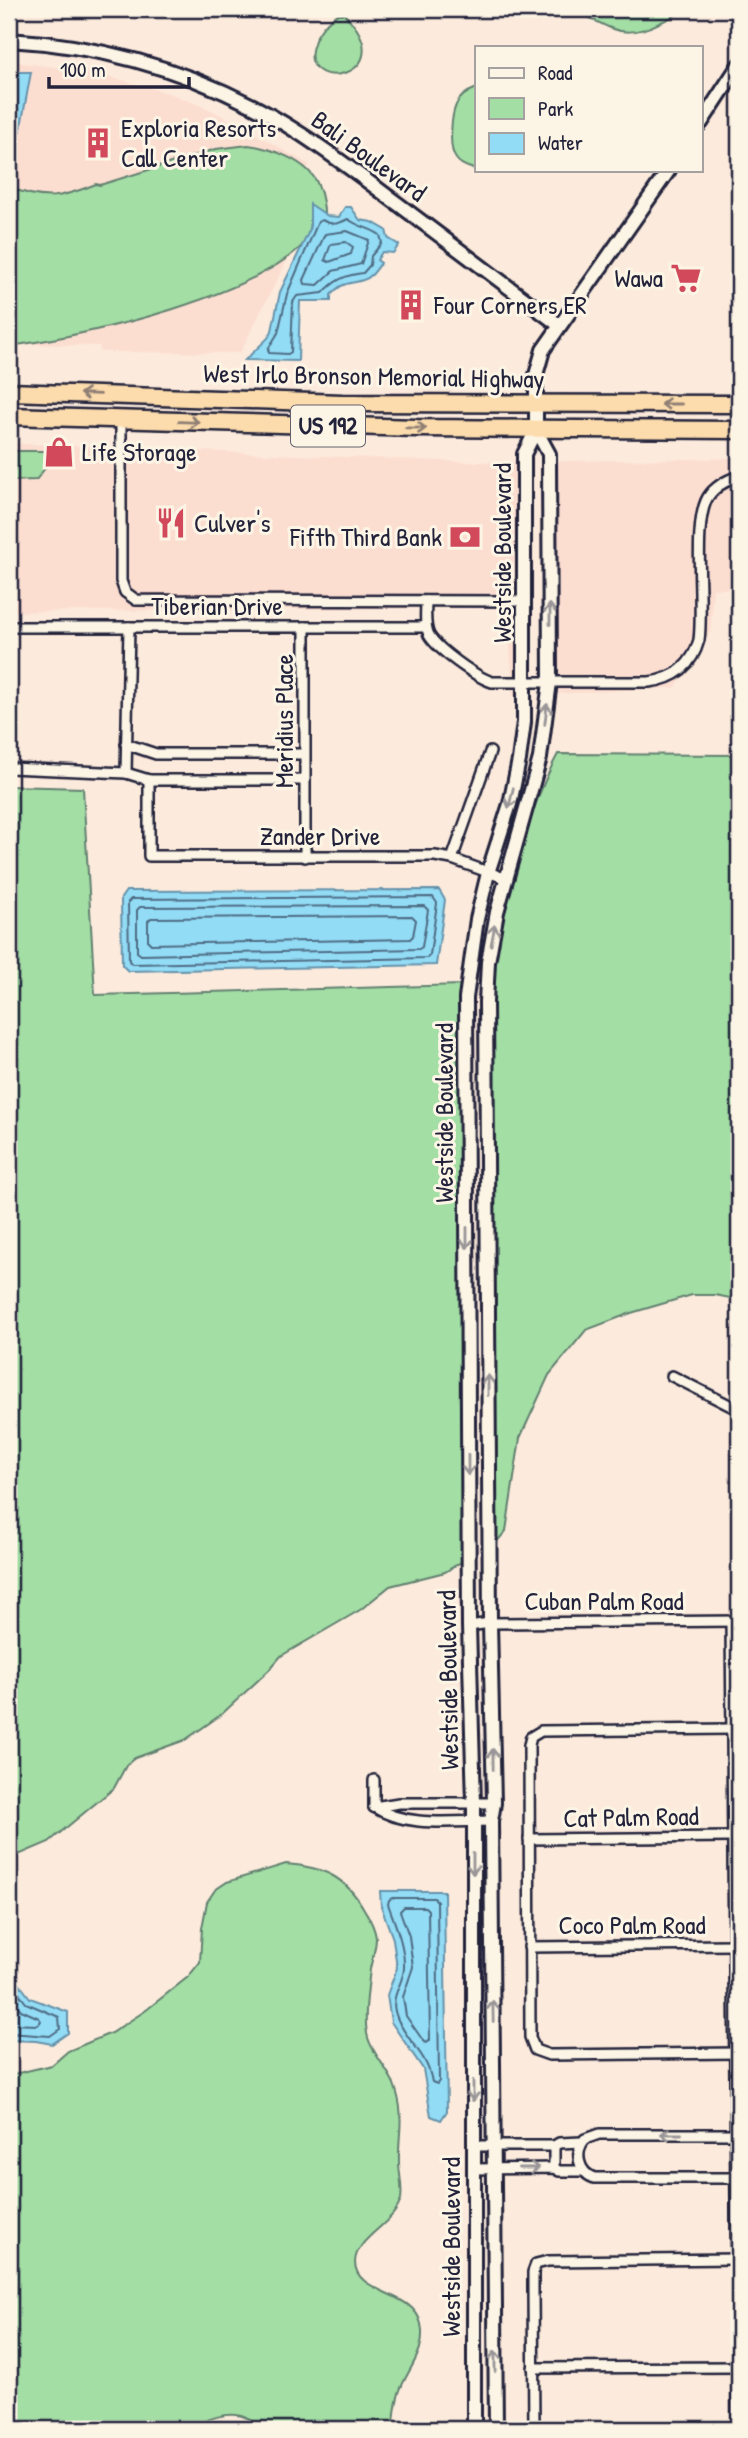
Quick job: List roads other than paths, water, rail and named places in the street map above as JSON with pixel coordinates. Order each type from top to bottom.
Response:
[{"type":"highway","name":"West Irlo Bronson Memorial Highway","points":[[9,392],[342,403],[739,404]]},
{"type":"highway","points":[[78,418],[106,409],[113,404],[117,395]]},
{"type":"highway","points":[[121,420],[128,412],[158,397]]},
{"type":"highway","name":"West Irlo Bronson Memorial Highway","points":[[9,416],[536,430],[739,429]]},
{"type":"street","name":"Bali Boulevard","points":[[9,40],[65,45],[129,59],[187,77],[253,107],[335,157],[559,325]]},
{"type":"street","points":[[702,121],[739,65]]},
{"type":"street","points":[[536,430],[537,366],[543,350],[668,172]]},
{"type":"street","points":[[121,420],[121,574],[122,587],[130,597],[144,601],[524,601]]},
{"type":"street","name":"Westside Boulevard","points":[[474,2429],[474,1803],[469,1626],[466,998],[477,919],[488,873],[510,804],[524,722],[524,454],[536,430]]},
{"type":"street","name":"Westside Boulevard","points":[[496,2429],[491,1821],[494,1803],[490,1623],[486,1002],[488,962],[497,912],[540,758],[550,682],[549,454],[536,430]]},
{"type":"street","points":[[426,601],[426,627],[435,643],[480,677],[492,682],[659,681],[678,674],[686,667],[697,649],[701,630],[702,511],[707,498],[717,487],[739,476]]},
{"type":"street","points":[[126,773],[128,627]]},
{"type":"street","name":"Meridius Place","points":[[305,627],[305,858]]},
{"type":"street","name":"Tiberian Drive","points":[[9,628],[426,627]]},
{"type":"street","points":[[126,744],[156,754],[304,754]]},
{"type":"street","points":[[452,859],[490,752]]},
{"type":"street","points":[[9,768],[126,773],[149,780],[304,780]]},
{"type":"street","name":"Zander Drive","points":[[149,780],[149,856],[435,856],[452,859],[507,879]]},
{"type":"street","points":[[672,1376],[739,1410]]},
{"type":"street","points":[[735,1621],[732,1729],[738,2134],[738,2429]]},
{"type":"street","name":"Cuban Palm Road","points":[[469,1626],[490,1623],[735,1621]]},
{"type":"street","points":[[732,1729],[537,1731],[531,1737],[530,2037],[535,2050],[549,2054],[737,2053]]},
{"type":"street","points":[[374,1780],[374,1807]]},
{"type":"street","points":[[374,1807],[427,1803],[494,1803]]},
{"type":"street","points":[[427,1803],[427,1821]]},
{"type":"street","points":[[374,1807],[402,1819],[491,1821]]},
{"type":"street","name":"Cat Palm Road","points":[[530,1839],[733,1837]]},
{"type":"street","name":"Coco Palm Road","points":[[530,1947],[734,1945]]},
{"type":"street","points":[[474,2146],[554,2146],[559,2143],[582,2142],[600,2134],[738,2134]]},
{"type":"street","points":[[582,2142],[579,2162],[590,2177],[738,2178]]},
{"type":"street","points":[[554,2146],[554,2168]]},
{"type":"street","points":[[474,2169],[554,2168],[559,2171],[583,2171]]},
{"type":"street","points":[[534,2429],[533,2280],[534,2268],[540,2262],[738,2259]]},
{"type":"street","points":[[533,2368],[738,2367]]},
{"type":"water","points":[[9,72],[31,72],[20,132],[9,134]]},
{"type":"water","points":[[310,204],[328,216],[339,217],[345,207],[351,207],[360,220],[372,222],[386,230],[388,238],[399,245],[393,253],[382,252],[377,260],[381,263],[371,276],[339,287],[331,295],[331,301],[300,301],[298,361],[245,360],[272,331],[280,292],[310,229]]},
{"type":"water","points":[[439,890],[445,900],[436,965],[128,971],[122,965],[121,898],[126,891]]},
{"type":"water","points":[[380,1891],[444,1891],[447,2111],[441,2120],[431,2116],[423,2069],[391,2022],[387,1995],[397,1968],[393,1939],[381,1906]]},
{"type":"water","points":[[9,1970],[30,1998],[68,2012],[68,2033],[52,2044],[9,2040]]},
{"type":"place","name":"Exploria Resorts Call Center","points":[[98,143]]},
{"type":"place","name":"Wawa","points":[[686,278]]},
{"type":"place","name":"Four Corners ER","points":[[411,305]]},
{"type":"place","name":"Life Storage","points":[[59,452]]},
{"type":"place","name":"Culver's","points":[[171,523]]},
{"type":"place","name":"Fifth Third Bank","points":[[465,537]]}]
